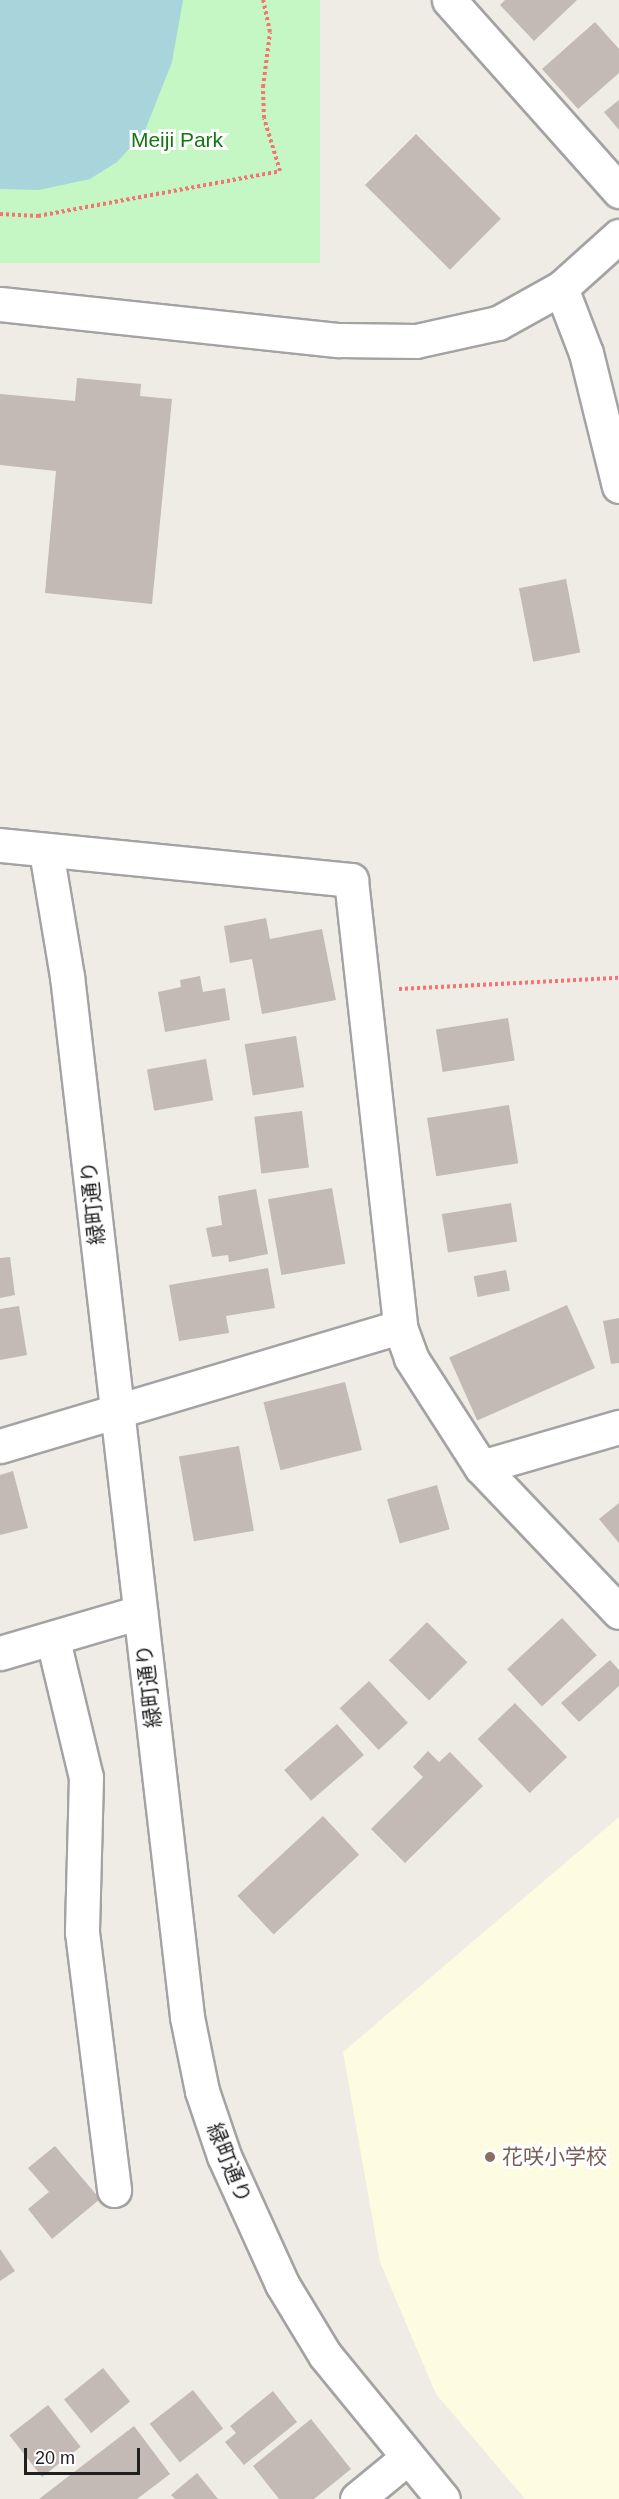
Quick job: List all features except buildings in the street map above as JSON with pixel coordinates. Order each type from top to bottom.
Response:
[{"type":"street","points":[[449,0],[619,191]]},
{"type":"street","points":[[0,304],[339,340],[416,341],[498,323],[561,288],[619,236]]},
{"type":"street","points":[[561,288],[586,353],[619,486]]},
{"type":"street","points":[[0,845],[351,880],[400,1327],[411,1358],[481,1467],[619,1612]]},
{"type":"street","name":"緑町通り","points":[[46,851],[67,976],[187,2017],[202,2091],[224,2156],[282,2284],[325,2355],[407,2458],[443,2499]]},
{"type":"street","points":[[0,1446],[400,1327]]},
{"type":"street","points":[[481,1467],[619,1427]]},
{"type":"street","points":[[0,1653],[53,1640],[140,1612]]},
{"type":"street","points":[[53,1640],[86,1777],[82,1932],[114,2190]]},
{"type":"street","points":[[357,2499],[407,2458]]},
{"type":"path","points":[[0,214],[38,216],[280,171],[264,118],[263,87],[270,32],[263,0]]},
{"type":"path","points":[[396,989],[619,978]]},
{"type":"shaded area","name":"花咲小学校","points":[[619,1817],[619,2499],[525,2499],[436,2394],[380,2262],[343,2052]]},
{"type":"green space","name":"Meiji Park","points":[[0,0],[320,0],[320,263],[0,263]]},
{"type":"water","points":[[0,0],[183,0],[172,62],[144,133],[117,162],[90,179],[39,190],[0,189]]},
{"type":"place","name":"花咲小学校","points":[[490,2157]]}]
